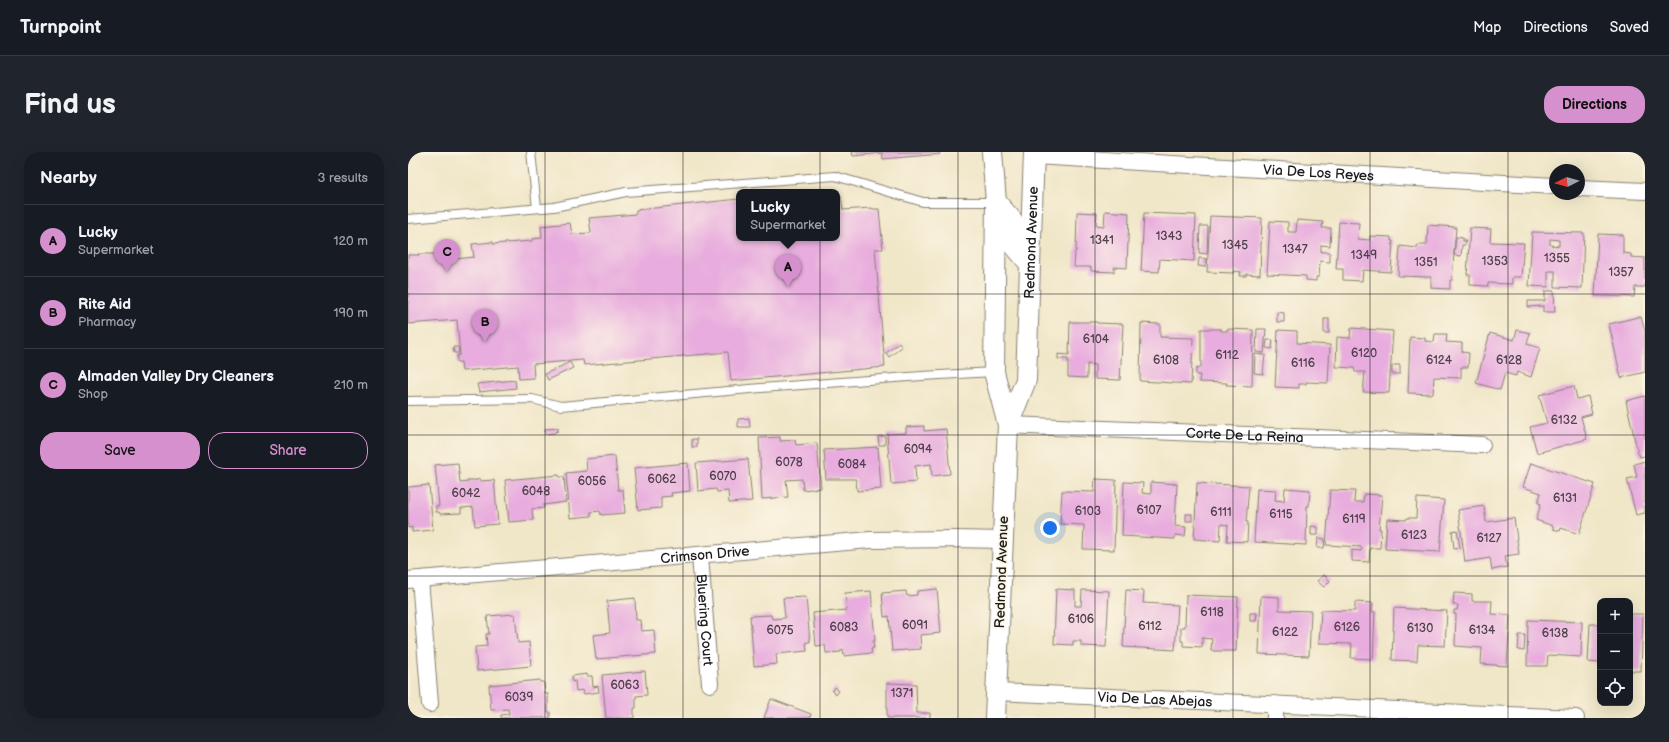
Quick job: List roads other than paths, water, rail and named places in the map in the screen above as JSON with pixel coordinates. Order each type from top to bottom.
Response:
[{"type":"street","name":"Redmond Avenue","points":[[992,152],[996,202],[994,372],[1008,425],[995,718]]},
{"type":"street","name":"Redmond Avenue","points":[[1008,425],[1026,380],[1034,154]]},
{"type":"street","name":"Via De Los Reyes","points":[[1034,154],[1549,186]]},
{"type":"street","points":[[1585,188],[1645,191]]},
{"type":"street","points":[[996,202],[1012,220],[1013,244],[1029,263]]},
{"type":"street","name":"Corte De La Reina","points":[[1008,425],[1482,445]]},
{"type":"street","name":"Crimson Drive","points":[[414,580],[870,540],[1002,540]]},
{"type":"street","name":"Bluering Court","points":[[700,556],[710,684]]},
{"type":"street","points":[[414,580],[430,704]]},
{"type":"street","name":"Via De Las Abejas","points":[[997,692],[1275,711],[1576,718]]},
{"type":"lane","points":[[531,152],[537,208]]},
{"type":"lane","points":[[408,219],[554,207],[626,192],[835,176],[923,202],[996,202]]},
{"type":"lane","points":[[408,401],[532,398],[561,406],[761,388],[994,372]]},
{"type":"place","name":"Almaden Valley Dry Cleaners","points":[[447,272]]},
{"type":"place","name":"Lucky","points":[[788,287]]},
{"type":"place","name":"Rite Aid","points":[[485,342]]}]
